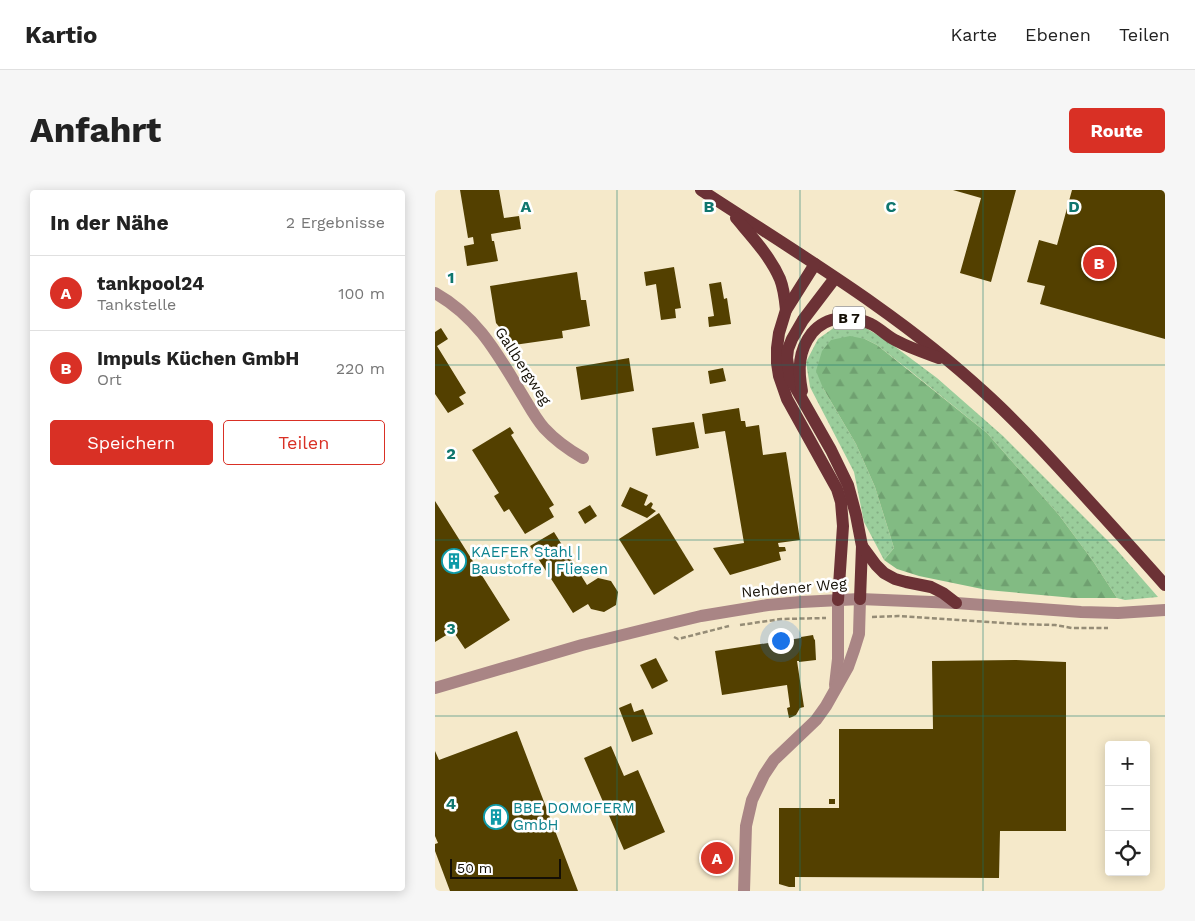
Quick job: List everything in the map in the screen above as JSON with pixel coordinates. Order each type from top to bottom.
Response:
[{"type":"main road","name":"B 7","points":[[701,190],[815,264],[903,325],[951,363],[1031,437],[1165,586]]},
{"type":"main road","name":"B 7","points":[[727,207],[752,236],[774,267],[785,294],[786,310]]},
{"type":"main road","name":"B 7","points":[[815,264],[786,310],[779,333],[777,363],[787,399],[837,490],[841,502],[843,526],[838,600]]},
{"type":"main road","name":"B 7","points":[[835,278],[803,320],[792,338],[787,358],[790,378],[848,485],[862,546],[860,599]]},
{"type":"main road","name":"B 7","points":[[803,400],[799,375],[800,356],[803,348],[815,330],[824,323],[837,318],[857,319],[871,324],[896,341],[951,363]]},
{"type":"main road","name":"B 7","points":[[862,546],[884,573],[895,579],[931,587],[956,602]]},
{"type":"street","name":"Gallbergweg","points":[[435,293],[449,301],[470,318],[491,344],[544,428],[569,450],[583,458]]},
{"type":"street","name":"Nehdener Weg","points":[[435,688],[582,645],[701,616],[769,605],[860,599],[956,602],[1081,612],[1118,613],[1165,610]]},
{"type":"street","points":[[744,891],[746,826],[752,800],[764,775],[774,760],[816,720],[848,667],[859,634],[860,599]]},
{"type":"street","points":[[834,691],[837,678],[838,600]]},
{"type":"path","points":[[860,617],[898,616],[1072,628],[1114,627]]},
{"type":"path","points":[[738,625],[781,619],[838,617]]},
{"type":"path","points":[[655,627],[679,639],[729,626]]},
{"type":"green space","points":[[835,327],[864,327],[886,340],[937,378],[1003,436],[1116,549],[1158,597],[1125,600],[1117,598],[1093,561],[1059,515],[987,433],[877,345],[865,339],[823,388],[856,444],[875,487],[894,548],[884,560],[864,522],[854,472],[810,387],[806,362],[818,339]]},
{"type":"green space","points":[[850,336],[865,339],[877,345],[987,433],[1059,515],[1093,561],[1117,598],[1074,598],[987,590],[919,576],[897,569],[884,560],[894,548],[875,487],[856,444],[823,388],[816,371],[822,351],[831,340]]},
{"type":"building","points":[[460,190],[499,190],[504,218],[519,216],[521,229],[491,234],[498,261],[467,266],[464,246],[474,244],[473,237],[468,238]]},
{"type":"building","points":[[953,190],[1016,190],[991,282],[960,273],[981,198]]},
{"type":"building","points":[[1072,190],[1165,190],[1165,339],[1040,304],[1045,286],[1027,282],[1039,240],[1057,245]]},
{"type":"building","points":[[674,267],[681,308],[675,309],[676,318],[661,320],[656,284],[646,286],[644,272]]},
{"type":"building","points":[[577,272],[581,300],[586,300],[590,326],[562,331],[563,338],[514,345],[496,323],[490,286]]},
{"type":"building","points":[[721,282],[724,299],[727,298],[731,324],[709,327],[708,317],[714,316],[709,284]]},
{"type":"building","points":[[441,328],[448,339],[437,346],[466,393],[459,397],[464,404],[448,413],[435,394],[435,332]]},
{"type":"building","points":[[629,358],[634,391],[581,400],[576,367]]},
{"type":"building","points":[[723,368],[726,381],[710,384],[708,371]]},
{"type":"building","points":[[739,408],[741,421],[745,421],[746,427],[759,425],[763,455],[786,452],[800,540],[778,543],[779,547],[785,547],[786,551],[779,552],[781,560],[730,575],[713,548],[744,543],[725,431],[705,434],[702,414]]},
{"type":"building","points":[[694,422],[699,448],[656,456],[652,428]]},
{"type":"building","points":[[510,427],[514,433],[511,435],[554,505],[549,508],[554,517],[525,534],[509,509],[504,512],[494,496],[499,493],[472,450]]},
{"type":"building","points":[[630,487],[648,495],[644,505],[646,506],[651,502],[653,504],[651,508],[656,511],[647,518],[621,506]]},
{"type":"building","name":"KAEFER Stahl | Baustoffe | Fliesen","points":[[435,501],[510,620],[465,649],[453,631],[435,642]]},
{"type":"building","points":[[590,505],[597,516],[585,524],[578,512]]},
{"type":"building","points":[[659,513],[694,570],[654,595],[619,539]]},
{"type":"building","points":[[554,532],[587,585],[598,578],[611,581],[618,592],[616,605],[604,612],[591,609],[588,604],[573,613],[530,546]]},
{"type":"building","points":[[813,635],[816,660],[797,661],[804,707],[800,708],[796,715],[789,718],[787,708],[790,707],[787,685],[722,695],[715,651]]},
{"type":"building","points":[[656,658],[668,681],[652,689],[640,665]]},
{"type":"building","points":[[1015,660],[1066,662],[1066,831],[1000,831],[999,878],[795,877],[795,887],[779,884],[779,808],[839,808],[839,729],[933,729],[932,661]]},
{"type":"building","points":[[631,703],[634,712],[643,709],[653,734],[632,742],[619,708]]},
{"type":"building","name":"BBE DOMOFERM GmbH","points":[[517,731],[578,891],[450,891],[435,851],[435,844],[438,843],[435,836],[435,751],[439,760]]},
{"type":"building","points":[[611,746],[624,776],[638,770],[665,832],[624,850],[584,758]]},
{"type":"building","points":[[829,799],[835,799],[835,804],[829,804]]},
{"type":"place","name":"Impuls Küchen GmbH","points":[[1099,263]]},
{"type":"place","name":"KAEFER Stahl | Baustoffe | Fliesen","points":[[454,561]]},
{"type":"place","name":"BBE DOMOFERM GmbH","points":[[496,817]]},
{"type":"place","name":"tankpool24","points":[[717,858]]}]
